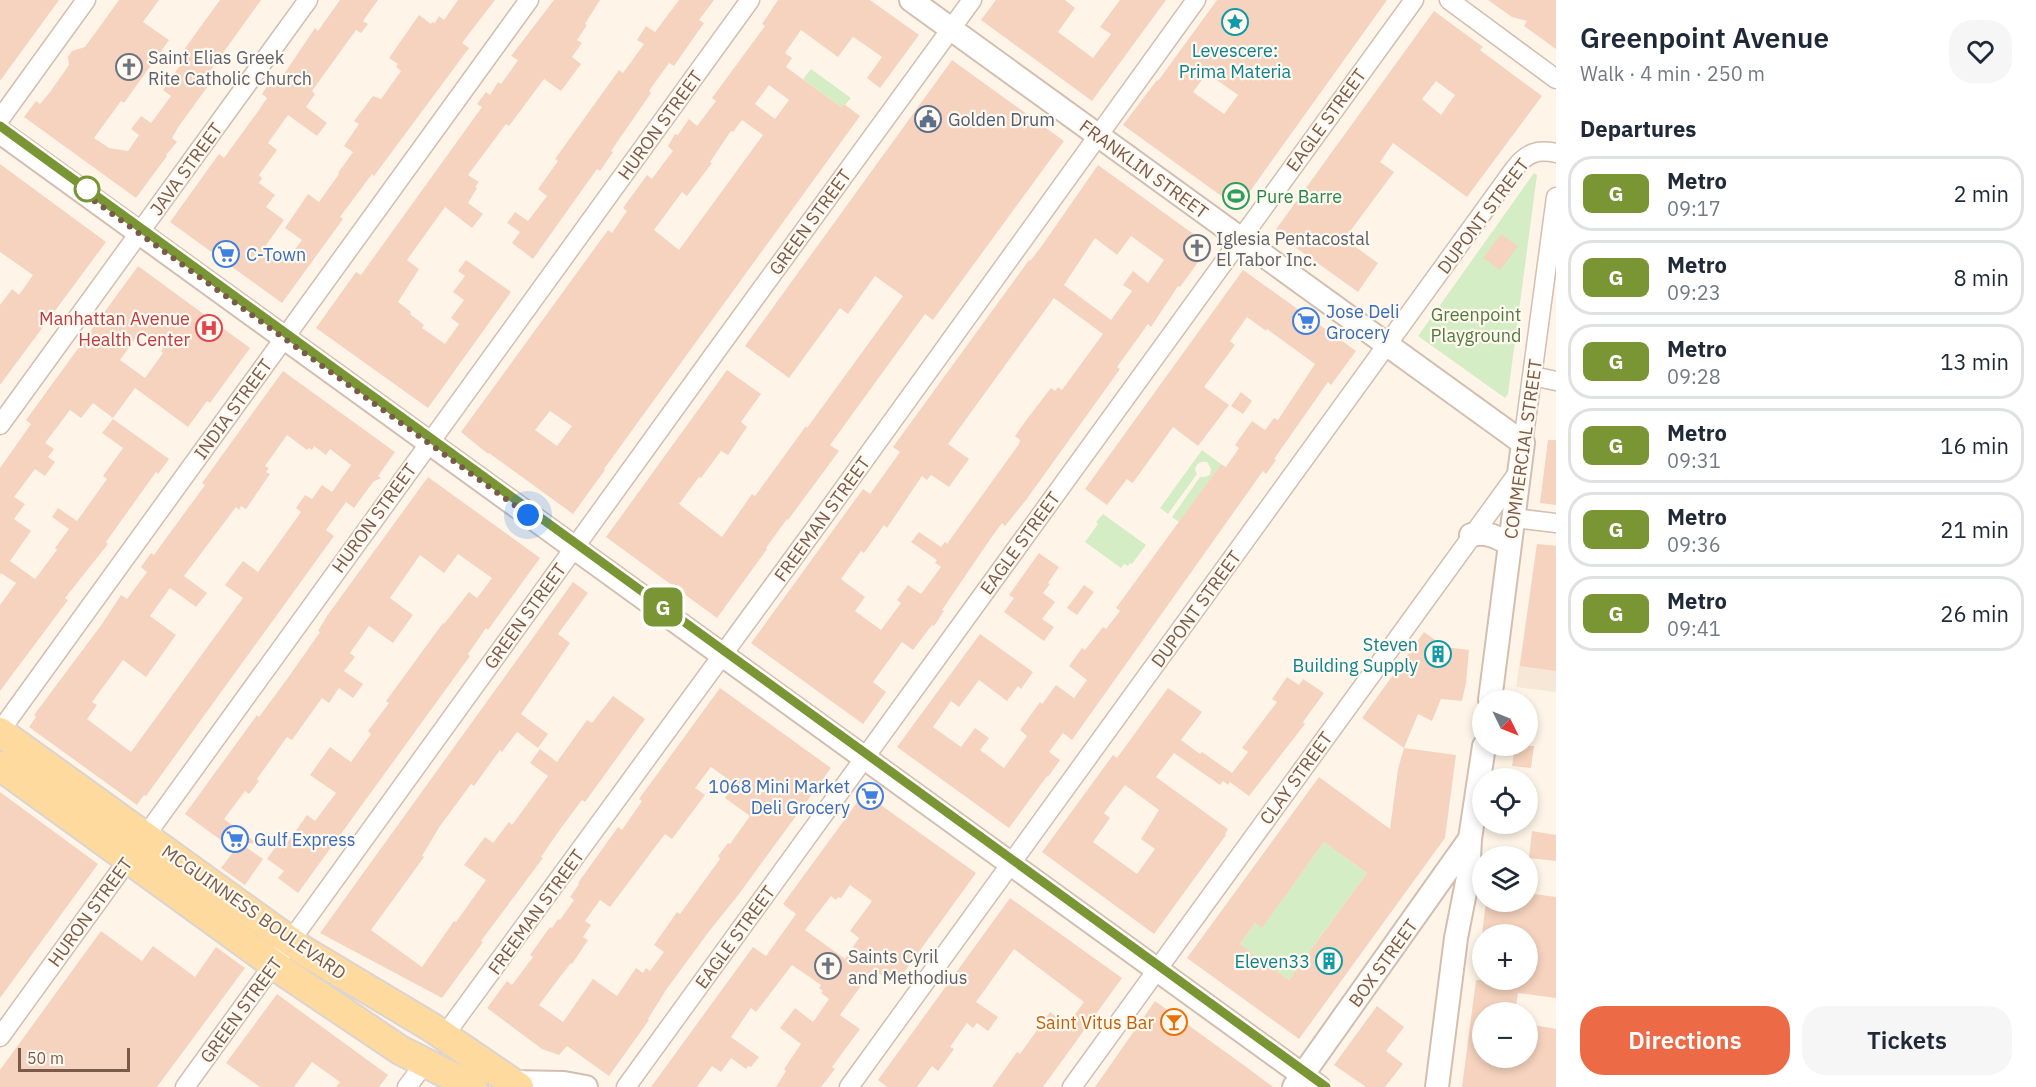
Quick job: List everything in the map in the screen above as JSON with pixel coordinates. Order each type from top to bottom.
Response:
[{"type":"main road","name":"MCGUINNESS BOULEVARD","points":[[0,732],[274,964],[400,1050],[425,1063]]},
{"type":"main road","name":"MCGUINNESS BOULEVARD","points":[[0,766],[444,1036],[514,1084]]},
{"type":"main road","points":[[425,1063],[473,1087]]},
{"type":"street","points":[[0,119],[86,0]]},
{"type":"street","name":"JAVA STREET","points":[[0,425],[308,0]]},
{"type":"street","name":"INDIA STREET","points":[[0,732],[529,0]]},
{"type":"street","name":"HURON STREET","points":[[0,1037],[750,0]]},
{"type":"street","name":"FRANKLIN STREET","points":[[912,0],[1523,443]]},
{"type":"street","name":"GREEN STREET","points":[[185,1087],[972,0]]},
{"type":"street","name":"FREEMAN STREET","points":[[444,1036],[1196,0]]},
{"type":"street","name":"EAGLE STREET","points":[[626,1087],[1414,0]]},
{"type":"street","points":[[1449,0],[1556,79]]},
{"type":"street","points":[[0,132],[1157,970],[1305,1083]]},
{"type":"street","name":"DUPONT STREET","points":[[849,1087],[1520,162],[1533,152],[1556,153]]},
{"type":"street","name":"COMMERCIAL STREET","points":[[1491,690],[1556,197]]},
{"type":"street","points":[[1532,376],[1556,381]]},
{"type":"street","name":"CLAY STREET","points":[[1072,1087],[1520,470]]},
{"type":"street","points":[[1514,518],[1556,523]]},
{"type":"street","points":[[1471,535],[1488,534],[1510,544]]},
{"type":"street","points":[[1437,1087],[1457,931],[1468,877],[1470,839],[1482,756]]},
{"type":"street","name":"BOX STREET","points":[[1305,1083],[1470,839]]},
{"type":"street","points":[[1418,915],[1429,912],[1443,914],[1454,923],[1457,931]]},
{"type":"street","points":[[407,1087],[425,1063]]},
{"type":"street","name":"MCGUINNESS BOULEVARD","points":[[425,1063],[453,1087]]},
{"type":"street","name":"MCGUINNESS BOULEVARD","points":[[514,1084],[564,1083],[586,1087]]},
{"type":"shaded area","points":[[1537,544],[1556,546],[1556,692],[1516,687]]},
{"type":"green space","points":[[811,69],[851,98],[845,105],[841,107],[803,79]]},
{"type":"green space","name":"Greenpoint Playground","points":[[1534,173],[1537,175],[1508,394],[1505,398],[1418,336]]},
{"type":"green space","points":[[1202,450],[1221,464],[1179,522],[1172,517],[1200,477],[1210,475],[1211,469],[1207,462],[1197,465],[1195,469],[1197,474],[1168,514],[1160,508]]},
{"type":"green space","points":[[1103,514],[1146,545],[1132,564],[1128,566],[1124,564],[1121,568],[1085,542]]},
{"type":"green space","points":[[1324,842],[1367,873],[1289,980],[1240,944],[1255,923],[1262,927]]},
{"type":"building","points":[[0,0],[59,0],[0,81]]},
{"type":"building","points":[[119,0],[159,0],[143,22],[169,40],[124,103],[121,101],[94,138],[109,148],[128,151],[139,135],[131,129],[141,116],[151,123],[171,96],[163,90],[183,61],[178,58],[220,0],[261,0],[205,78],[211,82],[172,138],[177,142],[136,198],[24,117],[36,101],[40,104],[50,92],[69,65],[68,57],[72,51],[85,47]]},
{"type":"building","points":[[340,0],[378,0],[363,21],[368,24],[361,33],[356,30],[312,91],[315,94],[306,107],[327,123],[317,136],[288,115],[268,143],[277,150],[259,175],[262,178],[259,183],[275,195],[266,207],[284,220],[266,245],[287,260],[302,240],[285,228],[308,194],[319,202],[353,152],[344,146],[359,124],[354,121],[373,96],[381,99],[401,71],[396,67],[398,64],[389,58],[419,15],[431,24],[435,23],[439,16],[444,20],[458,0],[495,0],[462,43],[469,48],[374,176],[372,174],[340,217],[343,219],[282,303],[170,222],[219,154],[224,158],[259,110],[267,98],[262,94],[270,82],[276,86],[315,28],[318,31]]},
{"type":"building","points":[[554,0],[600,0],[577,40],[582,43],[572,57],[581,64],[561,91],[544,79],[509,126],[506,124],[468,175],[479,182],[468,203],[483,214],[472,228],[445,207],[407,260],[419,269],[398,302],[424,325],[422,328],[445,344],[459,324],[451,318],[464,300],[453,292],[465,276],[458,271],[466,260],[511,292],[428,408],[316,328],[356,272],[361,275],[482,107],[477,104],[486,92],[490,95],[498,82],[501,84],[509,73],[518,60],[511,56]]},
{"type":"building","points":[[679,0],[714,0],[699,20],[704,23],[674,66],[669,63],[600,171],[597,169],[533,259],[512,243],[520,232],[507,223],[515,212],[528,221],[547,196],[538,189],[558,161],[555,159],[619,70],[623,73],[644,44],[637,40],[646,26],[655,32]]},
{"type":"building","points":[[778,0],[870,0],[919,35],[880,88],[867,78],[882,57],[853,37],[838,57],[801,30],[785,53],[792,58],[786,67],[841,107],[844,104],[860,116],[573,514],[488,454],[461,432],[608,230],[612,233],[627,211],[623,208],[647,175],[652,179],[673,151],[668,146],[675,134],[678,135],[689,119],[697,126],[716,101],[712,98],[765,26],[762,24]],"holes":[[[769,85],[789,100],[775,119],[755,104]],[[742,120],[763,135],[679,250],[654,230],[682,192],[687,196],[712,163],[710,162],[731,131],[733,132]],[[550,411],[572,426],[557,446],[535,430]]]},
{"type":"building","points":[[996,0],[1065,0],[1075,8],[1058,32],[1093,58],[1111,34],[1100,27],[1120,0],[1166,0],[1092,101],[981,20]]},
{"type":"building","points":[[1217,0],[1387,0],[1238,208],[1123,125]],"holes":[[[1207,73],[1238,95],[1224,114],[1193,92]]]},
{"type":"building","points":[[1488,0],[1556,0],[1556,49],[1524,26],[1527,21],[1512,17]]},
{"type":"building","points":[[1434,11],[1483,47],[1480,50],[1542,96],[1467,197],[1393,143],[1380,162],[1394,172],[1348,234],[1354,238],[1350,243],[1378,263],[1358,292],[1274,232]],"holes":[[[1436,81],[1455,95],[1441,115],[1422,99]]]},
{"type":"building","points":[[952,60],[1064,141],[933,320],[925,314],[830,445],[839,451],[787,519],[717,618],[606,537],[727,370],[761,394],[741,422],[747,427],[728,455],[721,451],[679,504],[722,537],[752,494],[755,496],[806,426],[807,428],[903,296],[875,276],[848,314],[840,308],[789,378],[745,346]]},
{"type":"building","points":[[0,164],[106,242],[0,385],[0,305],[12,289],[19,295],[33,275],[0,252]]},
{"type":"building","points":[[1098,165],[1210,246],[1180,287],[1178,286],[1151,327],[1148,324],[1117,367],[1120,369],[1026,500],[1005,526],[1002,523],[991,538],[942,610],[944,611],[934,626],[932,625],[913,650],[902,642],[873,682],[886,692],[863,724],[751,643],[863,489],[870,494],[900,452],[893,447],[1029,260],[1041,247]],"holes":[[[1131,236],[1164,260],[1148,283],[1133,271],[1123,285],[1132,291],[1111,320],[1064,285],[1095,238],[1117,255]],[[1054,298],[1103,334],[1062,390],[1058,387],[1055,391],[1051,388],[1030,415],[1015,436],[1020,440],[1019,444],[947,544],[945,542],[941,547],[919,532],[911,542],[937,560],[935,563],[941,567],[921,594],[908,585],[897,600],[901,603],[881,630],[855,611],[865,597],[841,579],[884,525],[887,528],[922,476],[927,480],[931,475],[949,487],[969,459],[948,444]]]},
{"type":"building","points":[[1501,234],[1518,246],[1500,270],[1483,258]]},
{"type":"building","points":[[138,266],[250,348],[210,403],[207,401],[188,427],[135,388],[113,418],[93,403],[81,418],[70,410],[45,443],[54,449],[48,457],[55,462],[45,476],[35,469],[14,497],[25,504],[14,519],[31,531],[10,561],[35,579],[57,550],[55,548],[69,529],[52,517],[58,508],[77,521],[107,479],[103,476],[123,448],[102,433],[113,419],[169,459],[158,474],[156,472],[106,542],[108,544],[65,598],[68,600],[0,691],[0,605],[16,583],[1,573],[0,575],[0,468],[31,424],[26,420]],"holes":[[[140,332],[163,349],[161,351],[163,353],[145,378],[120,360]]]},
{"type":"building","points":[[1243,270],[1356,351],[1331,385],[1328,382],[1266,474],[1263,471],[1072,740],[1063,733],[1049,752],[1060,760],[1009,828],[897,747],[980,634],[1033,672],[1021,689],[1018,686],[1007,701],[979,680],[959,707],[951,701],[933,727],[961,747],[975,728],[989,738],[980,750],[1004,768],[1027,736],[1020,730],[1040,702],[1042,704],[1056,685],[1074,698],[1087,680],[1069,666],[1082,648],[1085,650],[1103,627],[1106,629],[1120,611],[1116,608],[1221,464],[1226,467],[1239,448],[1235,445],[1252,421],[1265,430],[1274,418],[1278,420],[1315,364],[1247,317],[1230,341],[1235,345],[1204,387],[1229,405],[1198,446],[1173,427],[1135,480],[1132,483],[1127,479],[1107,505],[1085,489]]},
{"type":"building","points":[[283,371],[395,452],[378,476],[381,478],[373,482],[354,508],[346,502],[326,530],[334,536],[146,796],[144,795],[137,805],[29,727],[36,717],[34,715],[121,595],[127,599],[147,572],[141,567],[151,553],[154,555],[205,485],[202,483]],"holes":[[[287,435],[307,450],[309,448],[312,450],[314,446],[326,455],[330,449],[351,465],[332,492],[322,485],[312,499],[305,495],[296,508],[301,512],[258,572],[243,561],[225,585],[243,598],[131,752],[87,719],[97,705],[92,702],[123,660],[146,677],[176,635],[150,616],[170,588],[196,607],[207,593],[184,576],[236,507],[239,510],[241,506],[246,509],[270,474],[266,472],[269,468],[265,466]]]},
{"type":"building","points":[[1241,392],[1252,401],[1243,414],[1231,406]]},
{"type":"building","points":[[1548,440],[1556,440],[1556,505],[1540,503]]},
{"type":"building","points":[[428,477],[540,558],[488,630],[486,628],[468,654],[470,656],[298,893],[278,878],[284,871],[267,859],[281,839],[287,843],[307,815],[315,821],[336,793],[310,775],[330,747],[351,762],[371,734],[368,731],[389,703],[386,701],[443,623],[469,592],[477,598],[492,578],[458,554],[444,573],[420,555],[390,598],[413,615],[393,643],[369,626],[350,653],[355,657],[344,671],[363,684],[353,698],[339,688],[329,703],[322,698],[292,740],[287,737],[249,794],[245,791],[224,819],[258,844],[222,841],[185,814],[257,715],[259,717],[290,675],[320,632],[318,631],[327,616]]},
{"type":"building","points":[[1537,544],[1556,546],[1556,671],[1520,666]]},
{"type":"building","points":[[1039,553],[1059,567],[1043,593],[1055,602],[1042,619],[1054,627],[1044,641],[1004,612],[1014,598],[1009,595]]},
{"type":"building","points":[[573,582],[588,593],[558,634],[570,643],[521,714],[548,734],[538,748],[517,732],[502,752],[500,750],[474,786],[471,784],[440,826],[422,856],[424,857],[371,930],[422,967],[486,880],[464,865],[485,837],[493,843],[509,822],[512,825],[548,776],[530,763],[540,749],[557,762],[587,720],[592,723],[613,696],[645,719],[585,802],[582,800],[561,828],[541,857],[543,858],[442,998],[320,933]]},
{"type":"building","points":[[1084,585],[1094,592],[1077,615],[1067,608]]},
{"type":"building","points":[[1424,632],[1445,647],[1469,650],[1466,683],[1462,701],[1441,699],[1432,721],[1418,714],[1404,748],[1362,718]]},
{"type":"building","points":[[1287,677],[1299,685],[1303,679],[1324,693],[1303,722],[1305,724],[1249,796],[1230,782],[1228,785],[1223,781],[1220,785],[1174,753],[1156,777],[1228,829],[1226,835],[1154,934],[1042,852],[1113,755],[1117,758],[1168,688],[1202,712],[1181,740],[1232,773],[1248,752],[1242,748],[1277,702],[1272,699]],"holes":[[[1125,785],[1159,810],[1141,839],[1155,849],[1137,874],[1093,842],[1110,818],[1104,813]]]},
{"type":"building","points":[[720,688],[831,768],[666,990],[649,1020],[609,1076],[567,1046],[559,1055],[542,1049],[487,1008],[507,981],[512,985],[533,957],[530,955],[550,927],[552,928],[558,919],[560,920],[574,900],[570,897],[578,883],[618,827],[622,830],[642,801],[639,799]],"holes":[[[711,767],[735,784],[725,798],[750,816],[730,844],[728,843],[718,856],[720,859],[680,914],[677,912],[654,945],[664,952],[650,971],[646,968],[643,973],[636,968],[617,996],[593,979],[563,1022],[539,1005],[588,940],[583,937],[591,925],[585,921],[600,900],[610,907],[665,834],[672,839],[705,795],[695,788]]]},
{"type":"building","points":[[1404,748],[1456,755],[1445,838],[1299,1039],[1187,958],[1319,777],[1390,829],[1398,769]],"holes":[[[1324,842],[1367,873],[1289,980],[1240,944],[1255,923],[1262,928]]]},
{"type":"building","points":[[1514,756],[1533,756],[1531,768],[1512,766]]},
{"type":"building","points":[[0,792],[98,864],[0,998]]},
{"type":"building","points":[[864,793],[976,873],[895,985],[873,969],[840,1015],[860,1029],[832,1067],[835,1069],[821,1087],[776,1087],[786,1071],[784,1069],[801,1044],[780,1028],[795,1008],[813,1022],[829,999],[821,993],[823,991],[819,988],[821,985],[792,965],[756,1012],[751,1008],[731,1037],[759,1057],[751,1067],[748,1066],[746,1069],[731,1058],[721,1072],[712,1066],[697,1087],[651,1087],[753,947],[766,956],[796,914],[783,904]],"holes":[[[850,885],[872,901],[850,931],[859,938],[845,959],[805,930],[831,896],[836,900],[838,897],[841,898]]]},
{"type":"building","points":[[1538,832],[1556,835],[1556,861],[1538,859],[1538,846],[1530,846],[1532,834],[1538,834]]},
{"type":"building","points":[[240,843],[263,859],[245,885],[221,868]]},
{"type":"building","points":[[1538,895],[1556,897],[1556,998],[1518,993],[1517,1002],[1473,1002],[1475,990],[1538,990],[1538,924],[1483,924],[1485,912],[1538,912]]},
{"type":"building","points":[[1010,898],[1122,978],[1043,1087],[992,1087],[1017,1052],[1020,1054],[1050,1012],[1067,1025],[1084,1002],[1014,949],[976,1002],[998,1017],[988,1031],[977,1023],[973,1028],[967,1023],[950,1047],[954,1049],[938,1071],[932,1066],[917,1087],[887,1087],[878,1080]]},
{"type":"building","points":[[101,931],[142,961],[153,946],[195,977],[216,947],[245,968],[157,1087],[0,1087],[0,1070]]},
{"type":"building","points":[[277,994],[388,1075],[379,1087],[336,1087],[340,1082],[312,1062],[294,1087],[260,1087],[226,1063]]},
{"type":"building","points":[[1155,1001],[1249,1069],[1273,1087],[1095,1087]]},
{"type":"building","points":[[1377,1006],[1404,1027],[1386,1051],[1403,1064],[1385,1087],[1366,1087],[1334,1065]]},
{"type":"building","points":[[1472,1011],[1472,1068],[1538,1068],[1538,1026],[1556,1029],[1556,1087],[1462,1087]]},
{"type":"metro line","name":"G","points":[[0,126],[1326,1087]]},
{"type":"place","name":"Levescere: Prima Materia","points":[[1235,22]]},
{"type":"place","name":"Saint Elias Greek Rite Catholic Church","points":[[129,67]]},
{"type":"place","name":"Golden Drum","points":[[928,119]]},
{"type":"place","name":"Pure Barre","points":[[1236,196]]},
{"type":"place","name":"Iglesia Pentacostal El Tabor Inc.","points":[[1197,248]]},
{"type":"place","name":"C-Town","points":[[226,254]]},
{"type":"place","name":"Jose Deli Grocery","points":[[1306,321]]},
{"type":"place","name":"Manhattan Avenue Health Center","points":[[209,328]]},
{"type":"place","name":"Steven Building Supply","points":[[1438,654]]},
{"type":"place","name":"1068 Mini Market Deli Grocery","points":[[870,796]]},
{"type":"place","name":"Gulf Express","points":[[235,839]]},
{"type":"place","name":"Eleven33","points":[[1329,961]]},
{"type":"place","name":"Saints Cyril and Methodius","points":[[828,966]]},
{"type":"place","name":"Saint Vitus Bar","points":[[1174,1022]]},
{"type":"route","points":[[87,189],[82,192],[528,515]]}]
